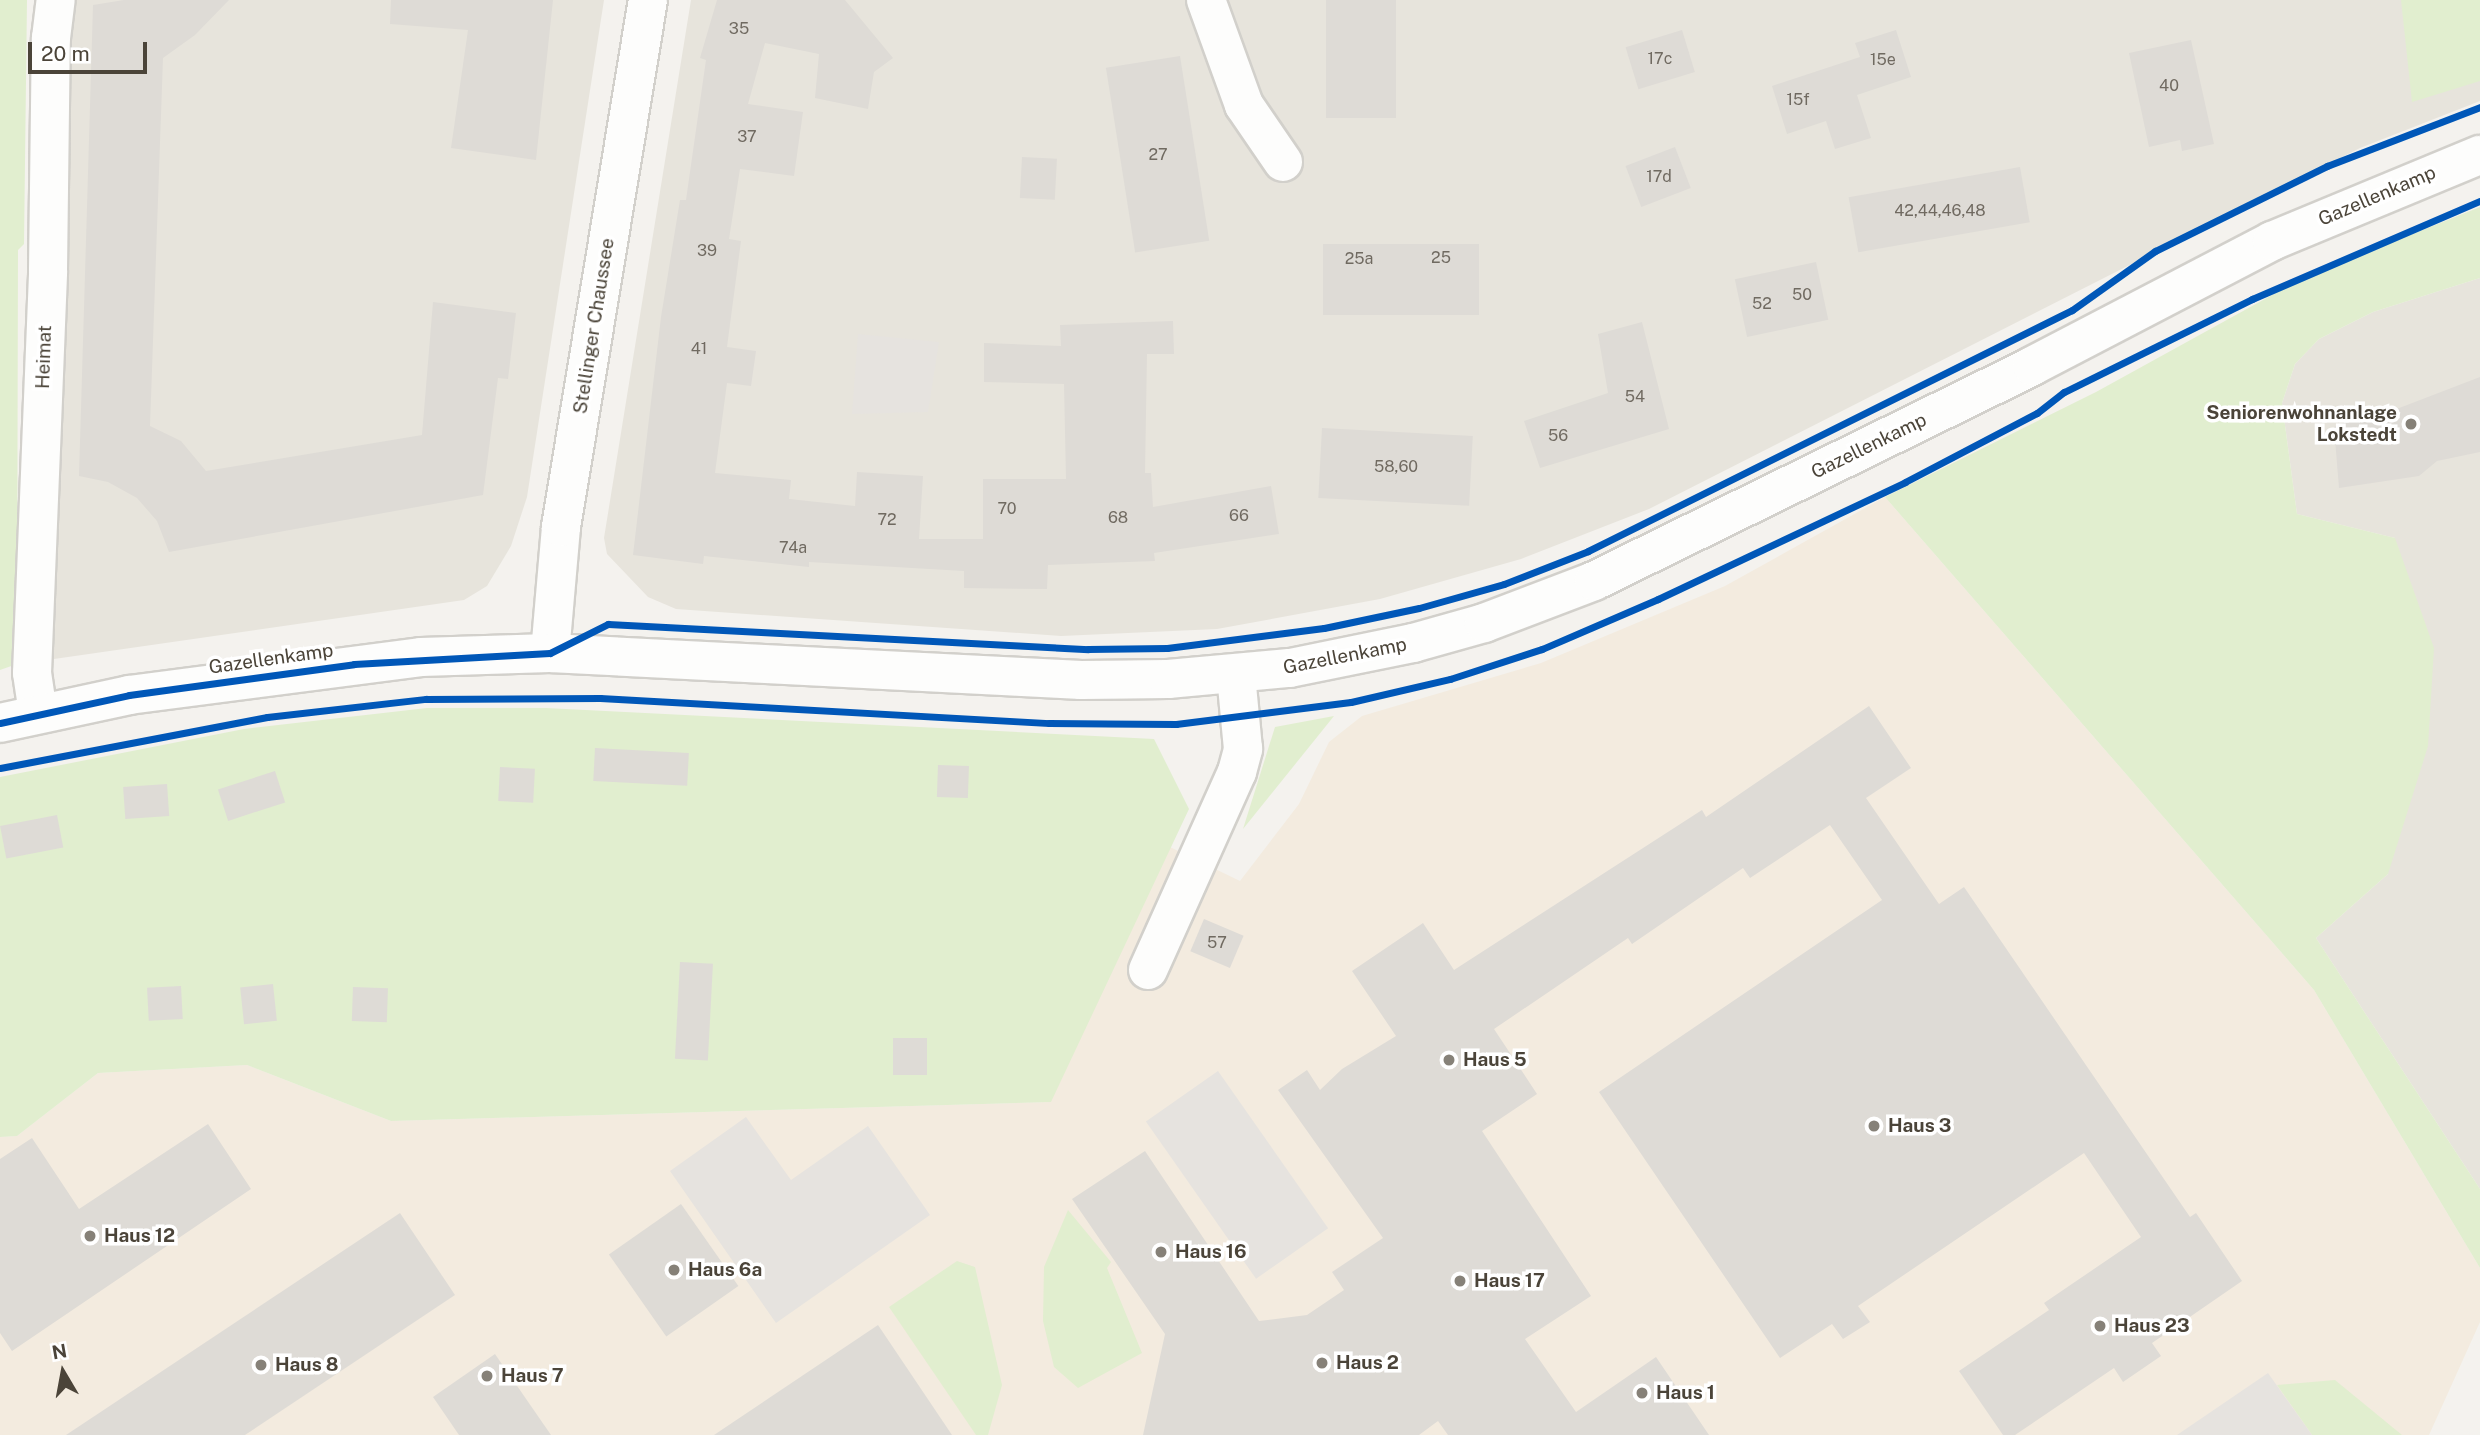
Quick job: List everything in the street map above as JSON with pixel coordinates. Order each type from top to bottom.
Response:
[{"type":"street","name":"Heimat","points":[[38,713],[32,673],[48,271],[51,38],[56,0]]},
{"type":"street","name":"Stellinger Chaussee","points":[[550,653],[561,527],[648,0]]},
{"type":"street","points":[[1206,0],[1244,105],[1283,162]]},
{"type":"street","name":"Gazellenkamp","points":[[0,723],[129,695],[354,664],[550,653],[1081,680],[1236,675],[1413,643],[1484,623],[1594,581],[2032,366],[2272,241],[2480,155]]},
{"type":"street","points":[[1148,971],[1237,772],[1242,749],[1236,675]]},
{"type":"shaded area","points":[[69,0],[604,0],[527,497],[511,546],[487,586],[464,600],[47,660]]},
{"type":"shaded area","points":[[691,0],[2480,0],[2480,101],[2360,148],[1649,509],[1521,559],[1380,599],[1217,629],[1061,636],[676,609],[648,597],[607,554],[604,538]]},
{"type":"shaded area","points":[[2480,278],[2480,1189],[2316,938],[2388,874],[2395,538],[2297,514],[2282,403],[2295,364],[2319,339],[2373,312]]},
{"type":"shaded area","points":[[858,334],[939,342],[928,412],[852,414]]},
{"type":"shaded area","points":[[1885,497],[2314,990],[2480,1268],[2480,1322],[2429,1435],[0,1435],[0,1137],[17,1136],[98,1073],[247,1065],[391,1121],[1050,1102],[1170,847],[1240,881],[1299,804],[1329,742],[1362,716],[1541,663],[1725,586]]},
{"type":"shaded area","points":[[1218,1071],[1328,1228],[1256,1279],[1146,1121]]},
{"type":"shaded area","points":[[746,1117],[791,1180],[868,1126],[930,1215],[776,1323],[670,1171]]},
{"type":"shaded area","points":[[2268,1373],[2312,1435],[2177,1435]]},
{"type":"green space","points":[[0,0],[27,0],[24,244],[18,250],[17,664],[0,670]]},
{"type":"green space","points":[[2401,0],[2480,0],[2480,81],[2412,102]]},
{"type":"green space","points":[[2480,207],[2480,278],[2373,312],[2319,339],[2295,364],[2282,403],[2297,514],[2395,538],[2434,648],[2428,746],[2388,874],[2316,938],[2480,1189],[2480,1268],[2314,990],[1885,497],[2096,392],[2303,278]]},
{"type":"green space","points":[[427,708],[546,708],[1154,739],[1189,809],[1051,1102],[391,1121],[247,1065],[98,1073],[17,1136],[0,1137],[0,777],[244,729]]},
{"type":"green space","points":[[1334,716],[1243,829],[1275,727]]},
{"type":"green space","points":[[1068,1210],[1111,1262],[1107,1268],[1142,1353],[1078,1388],[1054,1367],[1043,1321],[1044,1267]]},
{"type":"green space","points":[[957,1261],[975,1267],[1002,1385],[988,1435],[976,1435],[889,1307]]},
{"type":"green space","points":[[2335,1380],[2402,1435],[2312,1435],[2277,1385]]},
{"type":"building","points":[[124,0],[229,0],[195,35],[163,58],[150,426],[181,441],[206,471],[422,435],[433,302],[516,313],[508,379],[498,378],[483,495],[169,552],[157,521],[137,498],[108,482],[79,476],[93,5]]},
{"type":"building","points":[[391,0],[553,0],[536,160],[451,148],[468,30],[390,24]]},
{"type":"building","points":[[717,0],[845,0],[893,58],[874,72],[868,109],[815,98],[819,54],[765,43],[748,104],[803,112],[794,176],[740,169],[729,239],[741,241],[727,347],[756,351],[751,386],[727,383],[715,473],[791,480],[789,499],[855,506],[857,472],[923,476],[919,539],[983,539],[983,479],[1066,479],[1064,384],[984,382],[984,343],[1061,346],[1060,325],[1173,321],[1174,354],[1147,354],[1145,473],[1151,473],[1153,507],[1271,486],[1279,534],[1154,553],[1155,561],[1048,565],[1047,589],[964,588],[964,571],[809,562],[809,567],[704,556],[703,564],[633,555],[661,317],[680,200],[686,200],[706,60],[700,58]]},
{"type":"building","points":[[1326,0],[1396,0],[1396,118],[1326,118]]},
{"type":"building","points":[[1682,30],[1695,72],[1638,89],[1626,47]]},
{"type":"building","points":[[1896,30],[1911,77],[1857,95],[1871,138],[1835,149],[1826,121],[1787,134],[1772,86],[1860,57],[1855,43]]},
{"type":"building","points":[[2191,40],[2214,144],[2182,151],[2180,140],[2149,147],[2129,53]]},
{"type":"building","points":[[1180,56],[1209,241],[1135,252],[1106,68]]},
{"type":"building","points":[[1675,147],[1691,188],[1641,207],[1626,166]]},
{"type":"building","points":[[1022,157],[1057,159],[1055,200],[1020,198]]},
{"type":"building","points":[[2020,167],[2030,222],[1858,252],[1849,197]]},
{"type":"building","points":[[1323,244],[1479,244],[1479,315],[1323,315]]},
{"type":"building","points":[[1816,262],[1828,320],[1747,337],[1735,279]]},
{"type":"building","points":[[1642,322],[1669,429],[1540,468],[1524,421],[1608,393],[1598,334]]},
{"type":"building","name":"Seniorenwohnanlage Lokstedt","points":[[2480,377],[2480,452],[2437,461],[2419,476],[2339,488],[2334,427],[2366,413],[2368,420]]},
{"type":"building","points":[[1322,428],[1473,436],[1469,506],[1318,498]]},
{"type":"building","points":[[1869,706],[1911,768],[1866,798],[1939,904],[1964,887],[2190,1217],[2196,1213],[2242,1281],[2152,1343],[2161,1356],[2123,1382],[2114,1368],[2015,1435],[2003,1435],[1959,1371],[2049,1310],[2044,1303],[2141,1237],[2084,1153],[1858,1306],[1870,1322],[1843,1339],[1832,1324],[1780,1358],[1599,1092],[1882,900],[1830,825],[1750,878],[1743,868],[1632,944],[1628,938],[1494,1029],[1537,1094],[1482,1131],[1591,1296],[1525,1339],[1576,1412],[1656,1357],[1709,1435],[1448,1435],[1438,1421],[1419,1435],[1143,1435],[1165,1334],[1072,1199],[1145,1151],[1259,1321],[1307,1315],[1344,1290],[1332,1272],[1383,1238],[1278,1090],[1307,1070],[1320,1090],[1342,1069],[1396,1036],[1352,971],[1423,923],[1454,970],[1702,810],[1706,817]]},
{"type":"building","points":[[595,748],[689,753],[687,786],[593,781]]},
{"type":"building","points":[[938,765],[969,766],[968,798],[937,797]]},
{"type":"building","points":[[500,767],[535,769],[533,803],[498,801]]},
{"type":"building","points":[[275,771],[285,802],[228,821],[218,790]]},
{"type":"building","points":[[167,784],[169,816],[125,819],[123,787]]},
{"type":"building","points":[[57,815],[63,847],[6,858],[0,826]]},
{"type":"building","points":[[1204,919],[1244,936],[1230,968],[1190,951]]},
{"type":"building","points":[[680,962],[713,964],[708,1061],[675,1059]]},
{"type":"building","points":[[273,984],[277,1021],[244,1024],[240,987]]},
{"type":"building","points":[[181,986],[183,1019],[149,1021],[147,988]]},
{"type":"building","points":[[353,987],[388,988],[387,1022],[352,1021]]},
{"type":"building","points":[[893,1038],[927,1038],[927,1075],[893,1075]]},
{"type":"building","name":"Haus 12","points":[[208,1124],[251,1189],[12,1351],[0,1333],[0,1159],[32,1138],[79,1209]]},
{"type":"building","name":"Haus 6a","points":[[681,1204],[738,1286],[666,1336],[609,1254]]},
{"type":"building","name":"Haus 8","points":[[400,1213],[455,1295],[245,1435],[66,1435]]},
{"type":"building","points":[[878,1325],[952,1435],[714,1435]]},
{"type":"building","name":"Haus 7","points":[[495,1354],[551,1435],[459,1435],[433,1397]]},
{"type":"cycle path","points":[[0,723],[129,695],[354,664],[550,653],[608,624],[1088,649],[1167,648],[1324,628],[1419,608],[1504,584],[1588,551],[2072,310],[2155,251],[2327,166],[2480,107]]},
{"type":"cycle path","points":[[0,768],[267,717],[426,699],[600,698],[1049,723],[1176,724],[1351,702],[1450,679],[1542,649],[1658,599],[1905,482],[2037,413],[2064,392],[2252,299],[2480,201]]},
{"type":"place","name":"Seniorenwohnanlage Lokstedt","points":[[2411,424]]},
{"type":"place","name":"Haus 5","points":[[1449,1060]]},
{"type":"place","name":"Haus 3","points":[[1874,1126]]},
{"type":"place","name":"Haus 12","points":[[90,1236]]},
{"type":"place","name":"Haus 16","points":[[1161,1252]]},
{"type":"place","name":"Haus 6a","points":[[674,1270]]},
{"type":"place","name":"Haus 17","points":[[1460,1281]]},
{"type":"place","name":"Haus 23","points":[[2100,1326]]},
{"type":"place","name":"Haus 2","points":[[1322,1363]]},
{"type":"place","name":"Haus 8","points":[[261,1365]]},
{"type":"place","name":"Haus 7","points":[[487,1376]]},
{"type":"place","name":"Haus 1","points":[[1642,1393]]}]
